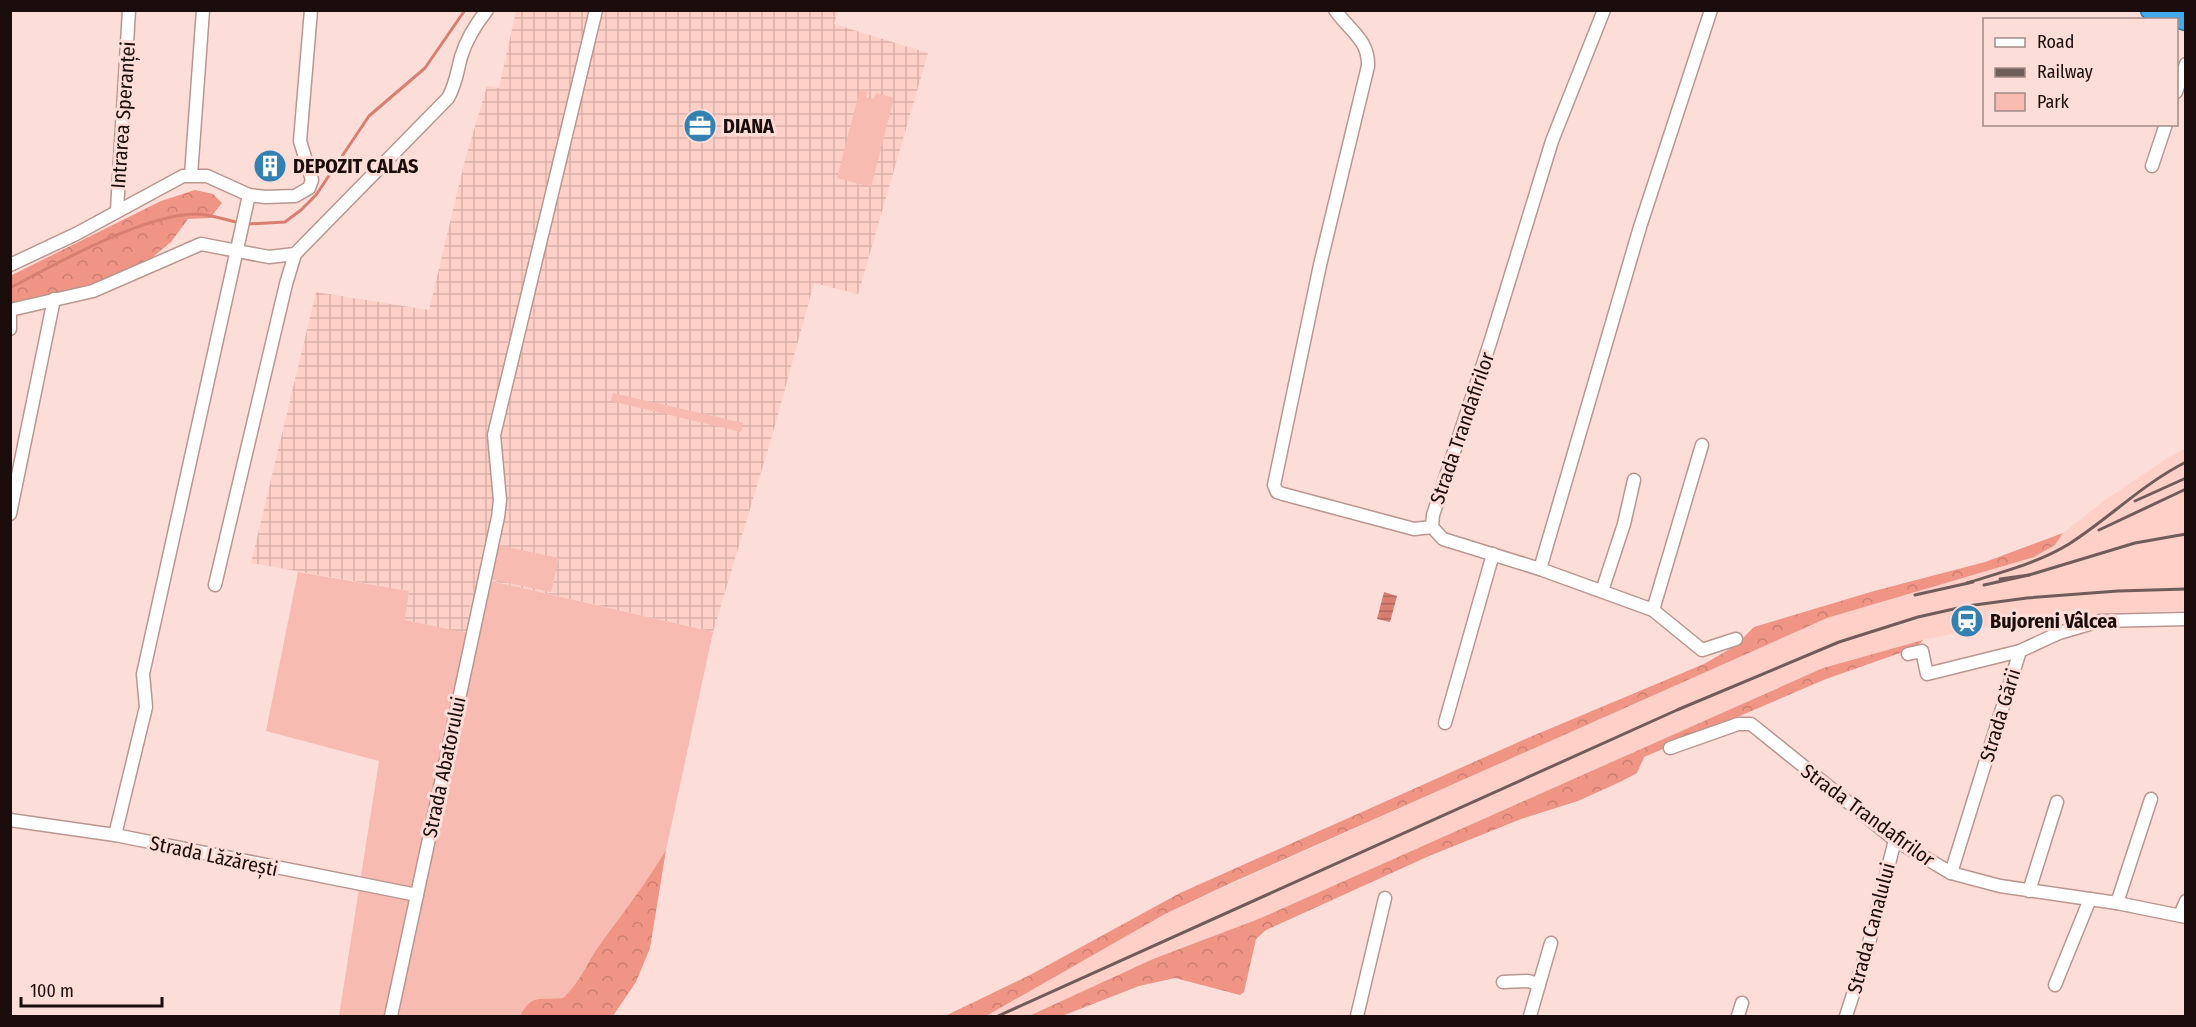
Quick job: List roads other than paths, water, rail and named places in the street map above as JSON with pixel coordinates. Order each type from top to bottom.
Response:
[{"type":"highway","points":[[2150,10],[2176,18]]},
{"type":"street","name":"Intrarea Speranței","points":[[129,10],[117,210],[191,174]]},
{"type":"street","points":[[203,10],[191,174],[207,176],[249,195],[282,198],[295,196],[309,188],[312,180],[300,141],[311,10]]},
{"type":"street","points":[[215,585],[295,254],[448,98],[456,80],[462,54],[474,28],[487,10]]},
{"type":"street","name":"Strada Abatorului","points":[[391,1017],[498,517],[500,500],[494,435],[596,10]]},
{"type":"street","points":[[1335,10],[1364,43],[1369,52],[1368,66],[1320,265],[1274,485],[1277,492],[1283,494],[1414,529],[1432,527]]},
{"type":"street","name":"Strada Trandafirilor","points":[[1604,10],[1552,141],[1490,343],[1432,515],[1432,527],[1443,539],[1540,568],[1653,610],[1702,650],[1736,639]]},
{"type":"street","points":[[1540,568],[1640,227],[1712,10]]},
{"type":"street","points":[[2178,86],[2186,64]]},
{"type":"street","points":[[2152,166],[2165,126]]},
{"type":"street","points":[[115,836],[146,707],[143,674],[249,195]]},
{"type":"street","points":[[10,265],[76,234],[117,210]]},
{"type":"street","points":[[10,329],[10,312],[54,299],[82,295],[112,284],[191,246],[215,244],[269,257],[295,254]]},
{"type":"street","points":[[10,514],[54,299]]},
{"type":"street","points":[[1653,610],[1702,445]]},
{"type":"street","points":[[1602,591],[1624,524],[1634,480]]},
{"type":"street","points":[[1445,723],[1494,554]]},
{"type":"street","name":"Strada Gării","points":[[1951,873],[2020,651],[2059,633],[2100,621],[2186,620]]},
{"type":"street","points":[[1908,654],[1922,651],[1927,674],[2020,651]]},
{"type":"street","name":"Strada Trandafirilor","points":[[1670,748],[1738,724],[1750,724],[1895,840],[1951,873],[1977,882],[2117,903],[2183,916]]},
{"type":"street","points":[[2117,903],[2151,799]]},
{"type":"street","points":[[2029,891],[2057,802]]},
{"type":"street","name":"Strada Lăzărești","points":[[10,820],[115,836],[417,896]]},
{"type":"street","name":"Strada Canalului","points":[[1846,1017],[1867,951],[1895,840]]},
{"type":"street","points":[[1357,1017],[1385,898]]},
{"type":"street","points":[[2055,985],[2090,899]]},
{"type":"street","points":[[2183,916],[2186,901]]},
{"type":"street","points":[[1530,1017],[1551,943]]},
{"type":"street","points":[[1503,982],[1528,981],[1539,984]]},
{"type":"street","points":[[1738,1017],[1742,1003]]},
{"type":"waterway","points":[[247,224],[285,222],[301,210],[316,195],[369,116],[425,68],[465,10]]},
{"type":"waterway","points":[[10,288],[101,242],[151,222],[195,214],[240,223]]},
{"type":"railway","points":[[1967,583],[2057,551],[2084,534],[2140,491],[2186,462]]},
{"type":"railway","points":[[2135,501],[2186,478]]},
{"type":"railway","points":[[2099,530],[2186,489]]},
{"type":"railway","points":[[2029,575],[2135,543],[2186,534]]},
{"type":"railway","points":[[1984,585],[2029,575],[2000,579]]},
{"type":"railway","points":[[1915,595],[1973,582]]},
{"type":"railway","points":[[998,1016],[1677,710],[1839,642],[1918,617],[1967,606],[2027,598],[2118,591],[2186,589]]},
{"type":"place","name":"DIANA","points":[[700,126]]},
{"type":"place","name":"DEPOZIT CALAS","points":[[270,166]]},
{"type":"place","name":"Bujoreni Vâlcea","points":[[1967,621]]}]
